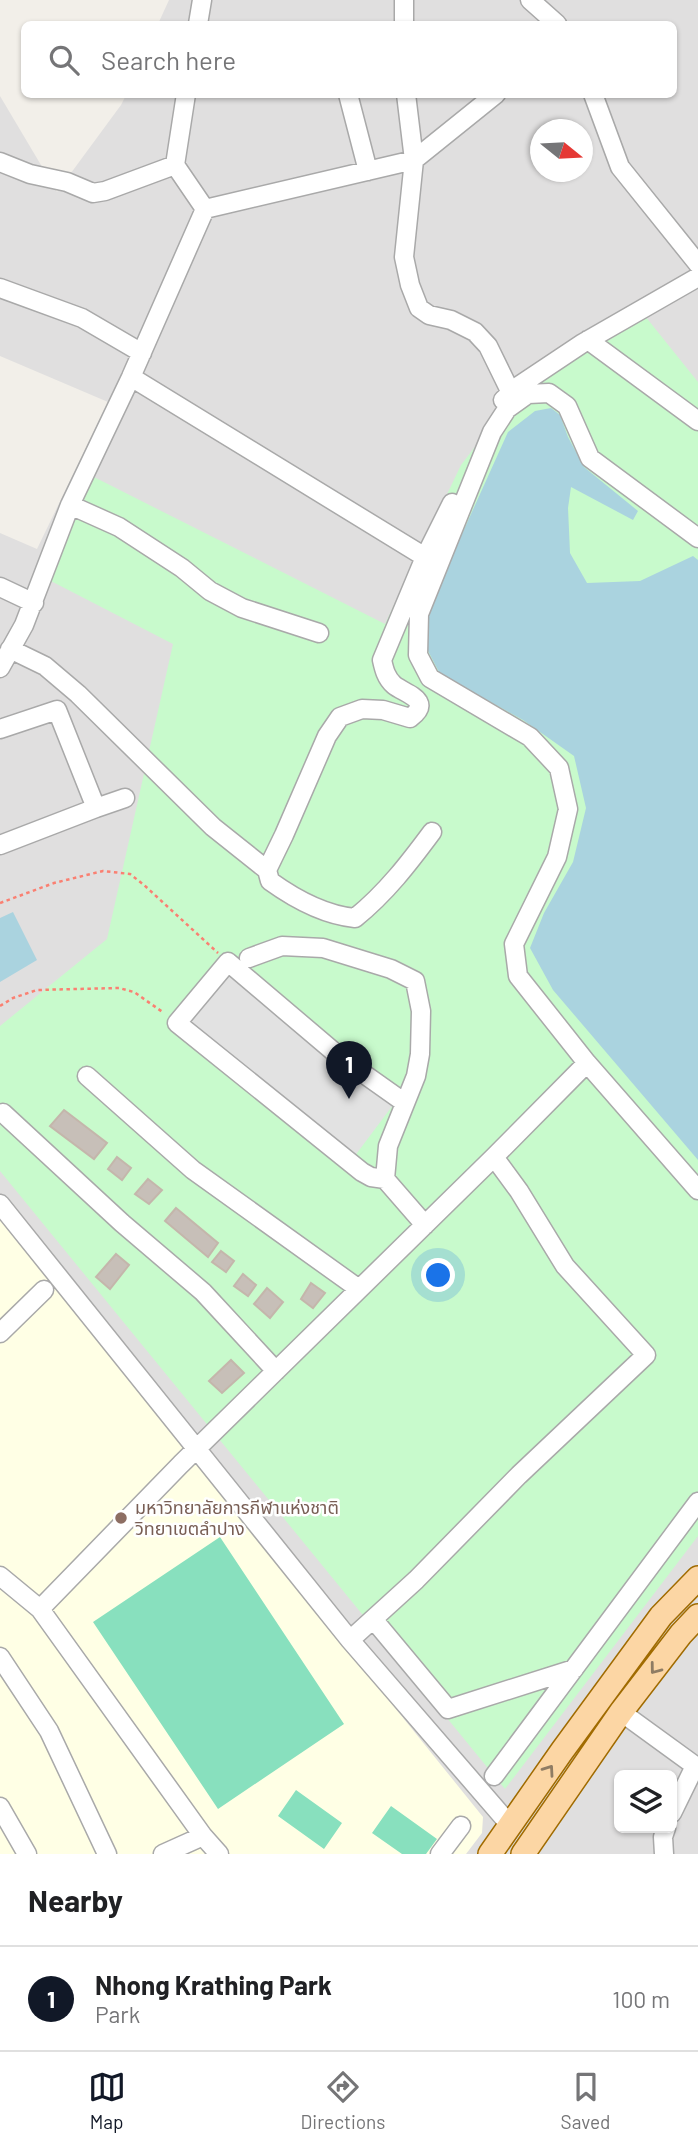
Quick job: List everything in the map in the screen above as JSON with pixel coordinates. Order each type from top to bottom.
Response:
[{"type":"main road","points":[[490,1854],[661,1616],[698,1578]]},
{"type":"main road","points":[[523,1854],[621,1712],[698,1616]]},
{"type":"street","points":[[198,21],[202,0]]},
{"type":"street","points":[[404,0],[404,21]]},
{"type":"street","points":[[530,0],[554,21]]},
{"type":"street","points":[[185,98],[175,165],[205,209]]},
{"type":"street","points":[[349,98],[368,171]]},
{"type":"street","points":[[407,98],[414,160],[404,257],[410,285],[419,308],[429,315],[451,320],[475,332],[488,346],[511,393]]},
{"type":"street","points":[[205,209],[414,160],[491,98]]},
{"type":"street","points":[[594,98],[620,167],[698,264]]},
{"type":"street","points":[[0,162],[30,174],[67,182],[93,193],[175,165]]},
{"type":"street","points":[[0,668],[34,603],[70,505],[142,353],[205,209]]},
{"type":"street","points":[[267,870],[327,736],[340,717],[362,709],[383,710],[410,718],[416,714],[419,704],[416,697],[393,684],[385,673],[382,660],[425,557],[502,401],[588,340],[698,277]]},
{"type":"street","points":[[0,288],[82,318],[142,353]]},
{"type":"street","points":[[588,340],[698,421]]},
{"type":"street","points":[[541,371],[549,393],[567,406],[590,458],[698,538]]},
{"type":"street","points":[[131,377],[425,557]]},
{"type":"street","points":[[549,393],[528,394],[508,409],[492,432],[419,614],[418,656],[430,678],[530,737],[559,768],[568,809],[557,857],[514,944],[518,976],[587,1063],[698,1189]]},
{"type":"street","points":[[70,505],[119,527],[182,568],[210,591],[242,608],[319,633]]},
{"type":"street","points":[[0,587],[34,603]]},
{"type":"street","points":[[10,649],[45,666],[70,687],[213,827],[267,870],[270,881],[319,909],[355,918],[404,871],[432,832]]},
{"type":"street","points":[[0,729],[57,710],[96,808]]},
{"type":"street","points":[[0,845],[125,798]]},
{"type":"street","points":[[249,958],[282,946],[323,948],[391,969],[415,981],[421,1012],[420,1054],[416,1076],[388,1146],[385,1179]]},
{"type":"street","points":[[405,1104],[340,1057],[228,962],[177,1023],[362,1172],[371,1177],[385,1179],[425,1225]]},
{"type":"street","points":[[40,1609],[197,1449],[587,1063]]},
{"type":"street","points":[[86,1076],[193,1170],[359,1289]]},
{"type":"street","points":[[3,1113],[122,1223],[203,1292],[276,1371]]},
{"type":"street","points":[[350,1640],[416,1580],[519,1475],[646,1354],[565,1266],[519,1191],[494,1157]]},
{"type":"street","points":[[0,1204],[350,1640],[510,1825]]},
{"type":"street","points":[[0,1333],[44,1290]]},
{"type":"street","points":[[494,1776],[698,1502]]},
{"type":"street","points":[[0,1576],[40,1609],[203,1836],[219,1854]]},
{"type":"street","points":[[373,1619],[448,1709],[574,1669]]},
{"type":"street","points":[[0,1657],[49,1731],[107,1854]]},
{"type":"street","points":[[621,1712],[696,1767],[677,1803]]},
{"type":"street","points":[[0,1807],[27,1854]]},
{"type":"street","points":[[440,1854],[461,1826]]},
{"type":"street","points":[[664,1833],[664,1854]]},
{"type":"street","points":[[163,1854],[203,1836]]},
{"type":"path","points":[[0,903],[54,883],[103,871],[130,874],[228,962]]},
{"type":"path","points":[[0,1006],[13,998],[37,990],[119,988],[134,992],[177,1023]]},
{"type":"shaded area","points":[[169,0],[698,0],[698,1854],[0,1854],[0,533],[37,549],[108,402],[0,356],[0,96],[57,192],[124,98],[677,98],[677,21],[159,21]]},
{"type":"shaded area","points":[[230,958],[399,1097],[345,1169],[170,1025]]},
{"type":"shaded area","name":"มหาวิทยาลัยการกีฬาแห่งชาติ วิทยาเขตลำปาง","points":[[0,1218],[483,1817],[482,1833],[466,1854],[0,1854]]},
{"type":"green space","points":[[645,316],[698,382],[698,1536],[505,1789],[0,1171],[0,1026],[107,939],[173,644],[47,579],[92,476],[385,624],[461,465],[514,396]]},
{"type":"green space","points":[[220,1537],[344,1724],[218,1809],[93,1622]]},
{"type":"green space","points":[[296,1790],[342,1823],[324,1849],[278,1816]]},
{"type":"green space","points":[[391,1806],[437,1839],[426,1854],[402,1854],[372,1833]]},
{"type":"water","points":[[551,408],[560,415],[584,467],[638,511],[633,520],[571,487],[568,508],[570,553],[587,583],[640,581],[693,556],[698,560],[698,1160],[553,990],[530,948],[544,913],[573,862],[586,808],[574,756],[523,720],[440,674],[425,645],[425,616],[508,432],[535,411]]},
{"type":"water","points":[[13,912],[37,960],[0,982],[0,918]]},
{"type":"building","points":[[64,1110],[107,1143],[94,1159],[50,1126]]},
{"type":"building","points":[[117,1157],[131,1168],[122,1180],[108,1169]]},
{"type":"building","points":[[148,1179],[162,1190],[149,1204],[135,1194]]},
{"type":"building","points":[[176,1208],[218,1243],[208,1257],[165,1221]]},
{"type":"building","points":[[221,1251],[234,1261],[226,1272],[212,1262]]},
{"type":"building","points":[[116,1254],[129,1265],[110,1289],[96,1277]]},
{"type":"building","points":[[243,1274],[256,1285],[248,1296],[234,1286]]},
{"type":"building","points":[[311,1283],[325,1293],[313,1308],[301,1299]]},
{"type":"building","points":[[267,1288],[283,1302],[270,1318],[254,1304]]},
{"type":"building","points":[[231,1360],[244,1373],[222,1393],[209,1381]]},
{"type":"place","name":"Nhong Krathing Park","points":[[349,1099]]},
{"type":"place","name":"มหาวิทยาลัยการกีฬาแห่งชาติ วิทยาเขตลำปาง","points":[[121,1518]]}]
